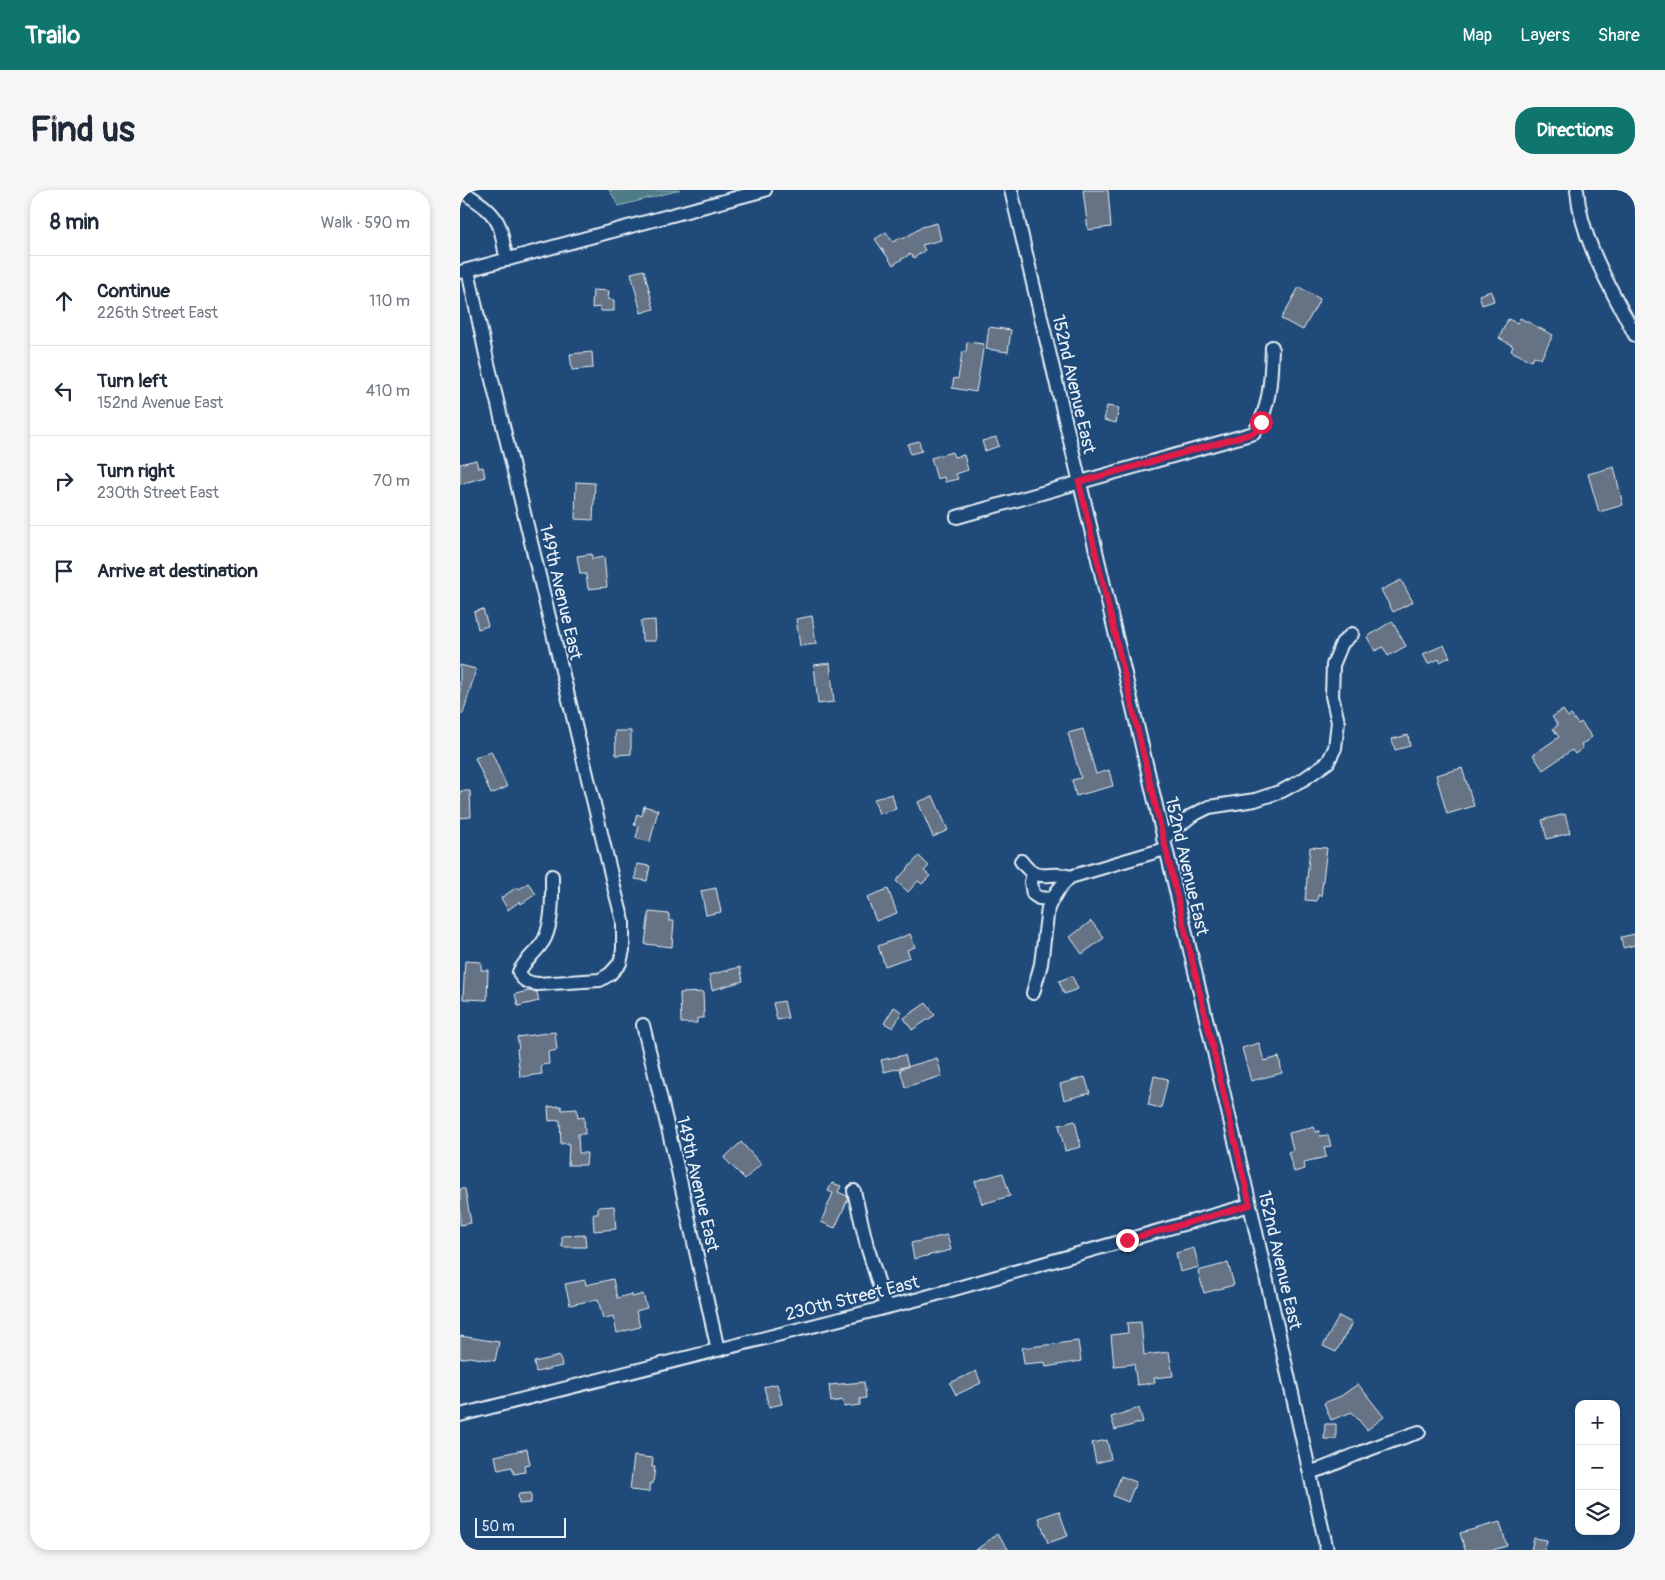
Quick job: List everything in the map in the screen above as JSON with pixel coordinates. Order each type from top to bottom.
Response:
[{"type":"street","points":[[460,190],[477,201],[493,216],[500,227],[507,260]]},
{"type":"street","points":[[464,271],[765,190]]},
{"type":"street","name":"152nd Avenue East","points":[[1011,190],[1250,1205],[1327,1550]]},
{"type":"street","points":[[1577,190],[1584,230],[1635,335]]},
{"type":"street","name":"149th Avenue East","points":[[464,271],[623,921],[623,950],[620,963],[610,974],[600,980],[537,984],[527,983],[520,976],[519,972],[522,963],[545,938],[552,908],[552,876]]},
{"type":"street","points":[[957,517],[1254,433],[1261,422],[1267,402],[1271,380],[1272,347]]},
{"type":"street","points":[[1033,993],[1041,964],[1051,899],[1070,877],[1164,844],[1192,816],[1209,807],[1255,800],[1282,791],[1304,779],[1328,762],[1335,748],[1338,722],[1332,696],[1333,665],[1342,643],[1352,634]]},
{"type":"street","points":[[1021,860],[1027,869],[1033,873],[1042,876],[1063,874],[1070,877]]},
{"type":"street","points":[[1033,873],[1031,882],[1033,894],[1039,898],[1051,899]]},
{"type":"street","name":"149th Avenue East","points":[[643,1026],[718,1350]]},
{"type":"street","points":[[854,1191],[867,1246],[886,1307]]},
{"type":"street","name":"230th Street East","points":[[460,1415],[886,1307],[1250,1205]]},
{"type":"street","points":[[1310,1472],[1323,1469],[1371,1448],[1419,1432]]},
{"type":"green space","points":[[609,190],[680,190],[619,206]]},
{"type":"building","points":[[1083,190],[1108,190],[1111,227],[1088,230]]},
{"type":"building","points":[[937,223],[941,240],[922,245],[925,250],[914,258],[910,254],[893,265],[875,239],[886,232],[893,242],[902,237],[903,239],[922,227]]},
{"type":"building","points":[[644,270],[654,309],[641,313],[631,273]]},
{"type":"building","points":[[1299,287],[1320,299],[1303,330],[1281,319]]},
{"type":"building","points":[[593,290],[609,291],[608,299],[614,300],[614,311],[601,311],[600,307],[592,308]]},
{"type":"building","points":[[1491,291],[1494,301],[1482,305],[1479,295]]},
{"type":"building","points":[[1520,318],[1553,335],[1541,359],[1534,356],[1531,361],[1511,351],[1513,346],[1499,338],[1508,319],[1517,323]]},
{"type":"building","points":[[989,327],[1011,330],[1008,352],[986,349]]},
{"type":"building","points":[[967,342],[984,344],[976,392],[952,388],[954,378],[958,379],[962,352],[966,352]]},
{"type":"building","points":[[592,352],[593,368],[572,370],[570,354]]},
{"type":"building","points":[[1107,406],[1119,408],[1116,423],[1104,420]]},
{"type":"building","points":[[996,437],[999,446],[985,451],[982,441]]},
{"type":"building","points":[[919,441],[922,451],[910,454],[908,444]]},
{"type":"building","points":[[952,452],[954,457],[964,455],[968,470],[956,474],[958,479],[945,482],[944,477],[937,479],[931,458]]},
{"type":"building","points":[[476,460],[478,468],[483,467],[485,477],[460,484],[460,464]]},
{"type":"building","points":[[1614,467],[1623,505],[1599,512],[1588,474]]},
{"type":"building","points":[[576,482],[595,483],[593,520],[575,519]]},
{"type":"building","points":[[592,554],[592,559],[604,557],[607,587],[588,589],[586,574],[580,574],[577,556]]},
{"type":"building","points":[[1401,580],[1413,602],[1393,612],[1381,590]]},
{"type":"building","points":[[483,609],[488,626],[478,629],[474,612]]},
{"type":"building","points":[[812,616],[816,644],[800,646],[796,619]]},
{"type":"building","points":[[655,620],[656,641],[642,641],[641,621]]},
{"type":"building","points":[[1392,621],[1406,646],[1388,656],[1383,647],[1375,651],[1367,637]]},
{"type":"building","points":[[1444,645],[1450,657],[1440,662],[1439,659],[1428,664],[1423,654]]},
{"type":"building","points":[[830,663],[834,702],[818,704],[814,665]]},
{"type":"building","points":[[460,665],[476,669],[463,714],[460,713]]},
{"type":"building","points":[[1563,710],[1568,717],[1571,715],[1578,724],[1581,722],[1592,737],[1581,745],[1583,748],[1575,754],[1572,750],[1543,770],[1533,755],[1559,737],[1553,729],[1558,725],[1552,717]]},
{"type":"building","points":[[1083,729],[1096,774],[1109,770],[1113,786],[1076,796],[1072,780],[1081,778],[1068,733]]},
{"type":"building","points":[[615,731],[631,731],[631,754],[616,755]]},
{"type":"building","points":[[1408,735],[1410,746],[1395,750],[1392,739]]},
{"type":"building","points":[[491,751],[507,787],[491,794],[475,758]]},
{"type":"building","points":[[1462,768],[1474,806],[1447,814],[1436,775]]},
{"type":"building","points":[[460,791],[470,791],[471,817],[460,818]]},
{"type":"building","points":[[892,794],[896,809],[879,814],[874,799]]},
{"type":"building","points":[[933,796],[948,830],[933,837],[918,802]]},
{"type":"building","points":[[644,806],[658,810],[650,842],[636,838],[639,826],[634,825],[637,814],[642,816]]},
{"type":"building","points":[[1565,814],[1570,833],[1547,839],[1542,820]]},
{"type":"building","points":[[1310,847],[1327,848],[1321,896],[1318,895],[1317,901],[1305,900]]},
{"type":"building","points":[[919,856],[929,866],[924,871],[930,876],[922,884],[918,881],[908,892],[896,881]]},
{"type":"building","points":[[637,864],[650,866],[647,881],[635,879]]},
{"type":"building","points":[[528,883],[536,894],[521,904],[520,901],[508,910],[501,898],[517,887],[519,889]]},
{"type":"building","points":[[716,888],[721,912],[706,915],[701,891]]},
{"type":"building","points":[[888,889],[897,913],[876,921],[867,897]]},
{"type":"building","points":[[649,912],[669,914],[669,921],[674,921],[672,947],[645,944]]},
{"type":"building","points":[[1091,921],[1104,938],[1082,954],[1070,937]]},
{"type":"building","points":[[910,934],[915,947],[907,950],[910,957],[885,966],[878,946]]},
{"type":"building","points":[[1635,934],[1635,945],[1623,948],[1621,937]]},
{"type":"building","points":[[465,961],[481,962],[481,970],[488,970],[487,1000],[463,999]]},
{"type":"building","points":[[740,967],[743,981],[712,990],[709,975]]},
{"type":"building","points":[[1072,976],[1078,989],[1064,994],[1059,981]]},
{"type":"building","points":[[529,991],[537,992],[539,1001],[518,1006],[515,994]]},
{"type":"building","points":[[703,992],[704,1018],[697,1018],[697,1023],[681,1023],[680,993]]},
{"type":"building","points":[[784,1001],[788,1018],[777,1020],[773,1003]]},
{"type":"building","points":[[926,1003],[935,1015],[912,1030],[904,1018]]},
{"type":"building","points":[[894,1007],[902,1012],[893,1028],[884,1023]]},
{"type":"building","points":[[555,1032],[557,1050],[548,1052],[549,1064],[541,1065],[542,1074],[520,1077],[517,1037]]},
{"type":"building","points":[[1259,1043],[1264,1061],[1279,1057],[1282,1073],[1251,1081],[1242,1048]]},
{"type":"building","points":[[905,1055],[908,1066],[884,1072],[881,1060]]},
{"type":"building","points":[[937,1058],[942,1076],[905,1087],[900,1069]]},
{"type":"building","points":[[1154,1076],[1168,1079],[1161,1108],[1148,1105]]},
{"type":"building","points":[[1085,1077],[1090,1093],[1064,1100],[1060,1084]]},
{"type":"building","points":[[561,1106],[562,1110],[577,1109],[578,1118],[584,1117],[585,1134],[578,1134],[579,1153],[587,1153],[586,1165],[568,1165],[569,1143],[561,1144],[560,1120],[549,1121],[548,1107]]},
{"type":"building","points":[[1075,1121],[1081,1147],[1065,1151],[1059,1125]]},
{"type":"building","points":[[1314,1127],[1315,1132],[1319,1131],[1320,1136],[1328,1135],[1331,1146],[1324,1147],[1326,1157],[1304,1162],[1305,1169],[1294,1172],[1288,1152],[1293,1150],[1289,1133]]},
{"type":"building","points":[[741,1142],[761,1164],[745,1179],[724,1158]]},
{"type":"building","points":[[1003,1173],[1010,1196],[982,1204],[975,1181]]},
{"type":"building","points":[[832,1183],[841,1186],[838,1192],[847,1196],[848,1199],[835,1228],[821,1222],[833,1193],[828,1191]]},
{"type":"building","points":[[460,1189],[465,1189],[471,1223],[460,1225]]},
{"type":"building","points":[[614,1206],[616,1229],[594,1231],[593,1214],[598,1214],[598,1207]]},
{"type":"building","points":[[585,1235],[586,1247],[562,1247],[562,1236]]},
{"type":"building","points":[[947,1235],[951,1250],[914,1259],[911,1243]]},
{"type":"building","points":[[1194,1248],[1199,1267],[1180,1272],[1176,1253]]},
{"type":"building","points":[[1228,1263],[1234,1285],[1204,1293],[1198,1271]]},
{"type":"building","points":[[613,1279],[617,1298],[632,1294],[632,1297],[643,1294],[647,1308],[636,1311],[640,1327],[617,1333],[613,1316],[603,1319],[598,1299],[570,1305],[565,1284],[585,1280],[586,1285]]},
{"type":"building","points":[[1339,1316],[1352,1323],[1336,1352],[1323,1346]]},
{"type":"building","points":[[1141,1322],[1144,1355],[1169,1352],[1173,1376],[1154,1378],[1155,1383],[1137,1385],[1134,1364],[1114,1366],[1111,1335],[1128,1333],[1127,1323]]},
{"type":"building","points":[[460,1336],[499,1342],[495,1361],[469,1357],[460,1359]]},
{"type":"building","points":[[1078,1341],[1081,1361],[1046,1367],[1045,1362],[1024,1364],[1022,1348]]},
{"type":"building","points":[[560,1356],[562,1366],[536,1372],[534,1362]]},
{"type":"building","points":[[976,1371],[981,1383],[956,1395],[950,1383]]},
{"type":"building","points":[[864,1382],[866,1398],[860,1399],[860,1405],[844,1407],[843,1400],[831,1402],[829,1385]]},
{"type":"building","points":[[777,1384],[782,1404],[769,1407],[764,1387]]},
{"type":"building","points":[[1358,1384],[1384,1417],[1367,1430],[1352,1412],[1331,1420],[1324,1403],[1341,1396]]},
{"type":"building","points":[[1139,1408],[1143,1422],[1115,1430],[1111,1417]]},
{"type":"building","points":[[1325,1424],[1336,1424],[1336,1439],[1324,1439]]},
{"type":"building","points":[[1107,1440],[1111,1459],[1096,1463],[1092,1443]]},
{"type":"building","points":[[527,1449],[530,1464],[524,1465],[525,1472],[514,1474],[512,1467],[498,1470],[495,1456]]},
{"type":"building","points":[[634,1456],[653,1458],[652,1467],[655,1467],[653,1483],[650,1483],[649,1492],[630,1490]]},
{"type":"building","points":[[1121,1476],[1136,1482],[1128,1502],[1113,1496]]},
{"type":"building","points":[[531,1493],[531,1503],[519,1504],[518,1494]]},
{"type":"building","points":[[1059,1511],[1068,1536],[1048,1543],[1039,1518]]},
{"type":"building","points":[[1500,1522],[1507,1546],[1493,1550],[1465,1550],[1460,1533]]},
{"type":"building","points":[[997,1534],[1009,1550],[976,1550]]},
{"type":"building","points":[[1534,1538],[1547,1540],[1545,1550],[1531,1550]]},
{"type":"route","points":[[1127,1240],[1250,1205],[1079,482],[1254,433],[1261,422]]}]
